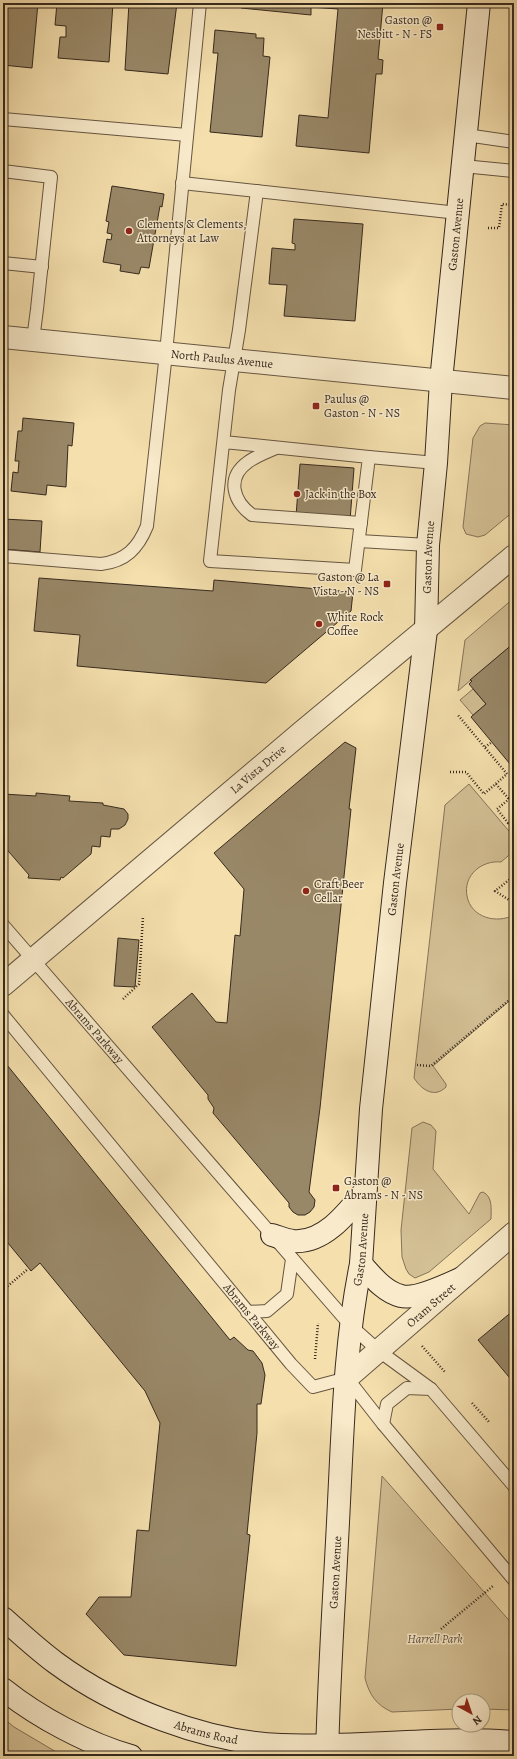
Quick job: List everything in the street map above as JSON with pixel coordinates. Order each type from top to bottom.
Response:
[{"type":"main road","name":"Gaston Avenue","points":[[328,1750],[341,1461],[351,1326],[361,1264],[371,1109],[395,883],[426,630],[428,545],[436,463],[441,381],[480,3]]},
{"type":"main road","name":"North Paulus Avenue","points":[[3,337],[514,388]]},
{"type":"main road","name":"La Vista Drive","points":[[3,985],[514,556]]},
{"type":"main road","points":[[272,1235],[294,1241],[306,1240],[324,1233],[343,1219],[365,1191]]},
{"type":"main road","name":"Oram Street","points":[[347,1378],[514,1233]]},
{"type":"main road","points":[[361,1264],[386,1289],[402,1297],[424,1294],[460,1279]]},
{"type":"main road","name":"Abrams Road","points":[[3,1618],[35,1647],[57,1664],[98,1690],[137,1709],[186,1727],[235,1739],[328,1750],[423,1741],[514,1742]]},
{"type":"main road","points":[[3,1689],[18,1701],[50,1720],[118,1752],[131,1756]]},
{"type":"lane","points":[[3,556],[101,564],[113,563],[135,548],[142,538],[146,526],[166,353],[200,3]]},
{"type":"lane","points":[[3,119],[187,135]]},
{"type":"lane","points":[[466,135],[514,142]]},
{"type":"lane","points":[[463,166],[514,171]]},
{"type":"lane","points":[[3,172],[51,176],[33,340]]},
{"type":"lane","points":[[182,183],[458,213]]},
{"type":"lane","points":[[257,192],[239,330],[233,360],[210,561],[355,570],[369,457]]},
{"type":"lane","points":[[3,263],[42,267]]},
{"type":"lane","points":[[224,442],[436,463]]},
{"type":"lane","points":[[277,448],[247,463],[239,471],[235,481],[234,492],[244,509],[252,514],[361,523]]},
{"type":"lane","points":[[359,541],[428,545]]},
{"type":"lane","name":"Abrams Parkway","points":[[3,925],[351,1326],[379,1351],[431,1389],[514,1486]]},
{"type":"lane","name":"Abrams Parkway","points":[[3,1015],[291,1364],[313,1387],[347,1378]]},
{"type":"lane","points":[[247,1312],[266,1311],[287,1294],[292,1259]]},
{"type":"lane","points":[[347,1378],[383,1424],[511,1577]]},
{"type":"lane","points":[[383,1424],[387,1404],[407,1388],[431,1389]]},
{"type":"path","points":[[488,228],[499,228],[502,204],[514,205]]},
{"type":"path","points":[[450,772],[466,772],[484,794],[507,774],[457,714]]},
{"type":"path","points":[[485,747],[492,742]]},
{"type":"path","points":[[496,784],[509,799]]},
{"type":"path","points":[[514,795],[497,809],[508,823],[514,818]]},
{"type":"path","points":[[514,876],[495,892],[514,902]]},
{"type":"path","points":[[123,999],[139,984],[143,916]]},
{"type":"path","points":[[417,1065],[431,1066],[514,996]]},
{"type":"path","points":[[3,1290],[28,1269]]},
{"type":"path","points":[[315,1360],[318,1323]]},
{"type":"path","points":[[441,1629],[511,1577]]},
{"type":"green space","points":[[485,423],[514,425],[514,511],[485,535],[478,537],[466,534],[463,527],[473,438],[480,426]]},
{"type":"green space","points":[[514,598],[514,643],[458,691],[465,640]]},
{"type":"green space","points":[[473,689],[486,704],[473,715],[460,700]]},
{"type":"green space","points":[[469,784],[514,837],[514,851],[501,862],[494,862],[481,866],[471,875],[468,882],[467,896],[469,904],[474,910],[486,917],[500,919],[514,915],[514,997],[433,1066],[446,1084],[446,1087],[441,1091],[432,1092],[420,1086],[414,1078],[445,805]]},
{"type":"green space","points":[[423,1122],[431,1125],[436,1131],[433,1169],[469,1214],[480,1193],[483,1192],[486,1194],[491,1204],[491,1219],[429,1272],[415,1278],[409,1274],[402,1257],[401,1230],[412,1128]]},
{"type":"green space","name":"Harrell Park","points":[[382,1476],[514,1626],[514,1710],[491,1709],[491,1693],[451,1693],[451,1709],[392,1712],[377,1702],[371,1694],[365,1678]]},
{"type":"green space","points":[[3,1718],[14,1727],[63,1756],[3,1756]]},
{"type":"building","points":[[3,3],[38,3],[32,68],[3,65]]},
{"type":"building","points":[[57,3],[113,3],[109,62],[58,58],[60,37],[66,37],[66,26],[55,25]]},
{"type":"building","points":[[129,3],[177,3],[168,74],[125,70]]},
{"type":"building","points":[[241,3],[383,3],[378,59],[383,60],[382,74],[376,74],[369,153],[296,146],[299,115],[328,118],[338,9],[311,7],[311,15],[241,8]]},
{"type":"building","points":[[215,30],[256,34],[256,38],[264,38],[263,56],[270,57],[262,137],[210,132],[218,53],[213,53]]},
{"type":"building","points":[[112,186],[164,194],[162,207],[160,206],[149,268],[141,267],[139,274],[120,271],[121,265],[103,262],[107,239],[111,240],[112,234],[107,233],[109,222],[106,221]]},
{"type":"building","points":[[294,219],[363,224],[355,321],[284,316],[287,285],[269,284],[272,248],[295,250],[295,244],[292,243]]},
{"type":"building","points":[[23,418],[74,423],[72,446],[68,445],[66,487],[47,485],[46,495],[11,491],[13,472],[18,473],[19,461],[15,461],[18,431],[22,431]]},
{"type":"building","points":[[300,464],[354,468],[350,521],[296,516]]},
{"type":"building","points":[[3,519],[42,521],[40,552],[3,549]]},
{"type":"building","points":[[39,578],[213,591],[214,580],[353,592],[351,611],[266,683],[77,666],[80,635],[34,631]]},
{"type":"building","points":[[514,643],[514,761],[510,764],[471,717],[486,704],[469,684],[472,681],[470,680]]},
{"type":"building","points":[[345,742],[356,748],[320,1108],[309,1192],[315,1200],[314,1207],[310,1212],[305,1215],[298,1215],[293,1212],[289,1207],[289,1203],[213,1113],[214,1108],[208,1099],[208,1095],[152,1027],[192,993],[216,1022],[227,1023],[235,935],[240,936],[244,889],[214,853]]},
{"type":"building","points":[[36,793],[70,796],[69,801],[103,803],[103,805],[124,809],[128,814],[128,819],[125,825],[119,829],[111,829],[110,837],[101,836],[100,847],[92,846],[91,854],[63,878],[61,877],[60,880],[28,878],[29,875],[3,845],[3,794],[36,796]]},
{"type":"building","points":[[118,938],[139,940],[135,987],[114,986]]},
{"type":"building","points":[[3,1060],[230,1340],[234,1337],[248,1350],[253,1351],[262,1363],[265,1375],[261,1404],[257,1404],[257,1433],[247,1534],[250,1535],[236,1666],[124,1655],[86,1614],[99,1597],[131,1597],[137,1530],[149,1531],[160,1423],[145,1391],[40,1263],[31,1271],[3,1237]]},
{"type":"building","points":[[514,1310],[514,1383],[478,1340]]},
{"type":"place","name":"Gaston @ Nesbitt - N - FS","points":[[440,27]]},
{"type":"place","name":"Clements & Clements, Attorneys at Law","points":[[129,231]]},
{"type":"place","name":"Paulus @ Gaston - N - NS","points":[[316,406]]},
{"type":"place","name":"Jack in the Box","points":[[297,494]]},
{"type":"place","name":"Gaston @ La Vista - N - NS","points":[[387,584]]},
{"type":"place","name":"White Rock Coffee","points":[[319,624]]},
{"type":"place","name":"Craft Beer Cellar","points":[[306,891]]},
{"type":"place","name":"Gaston @ Abrams - N - NS","points":[[336,1188]]}]
